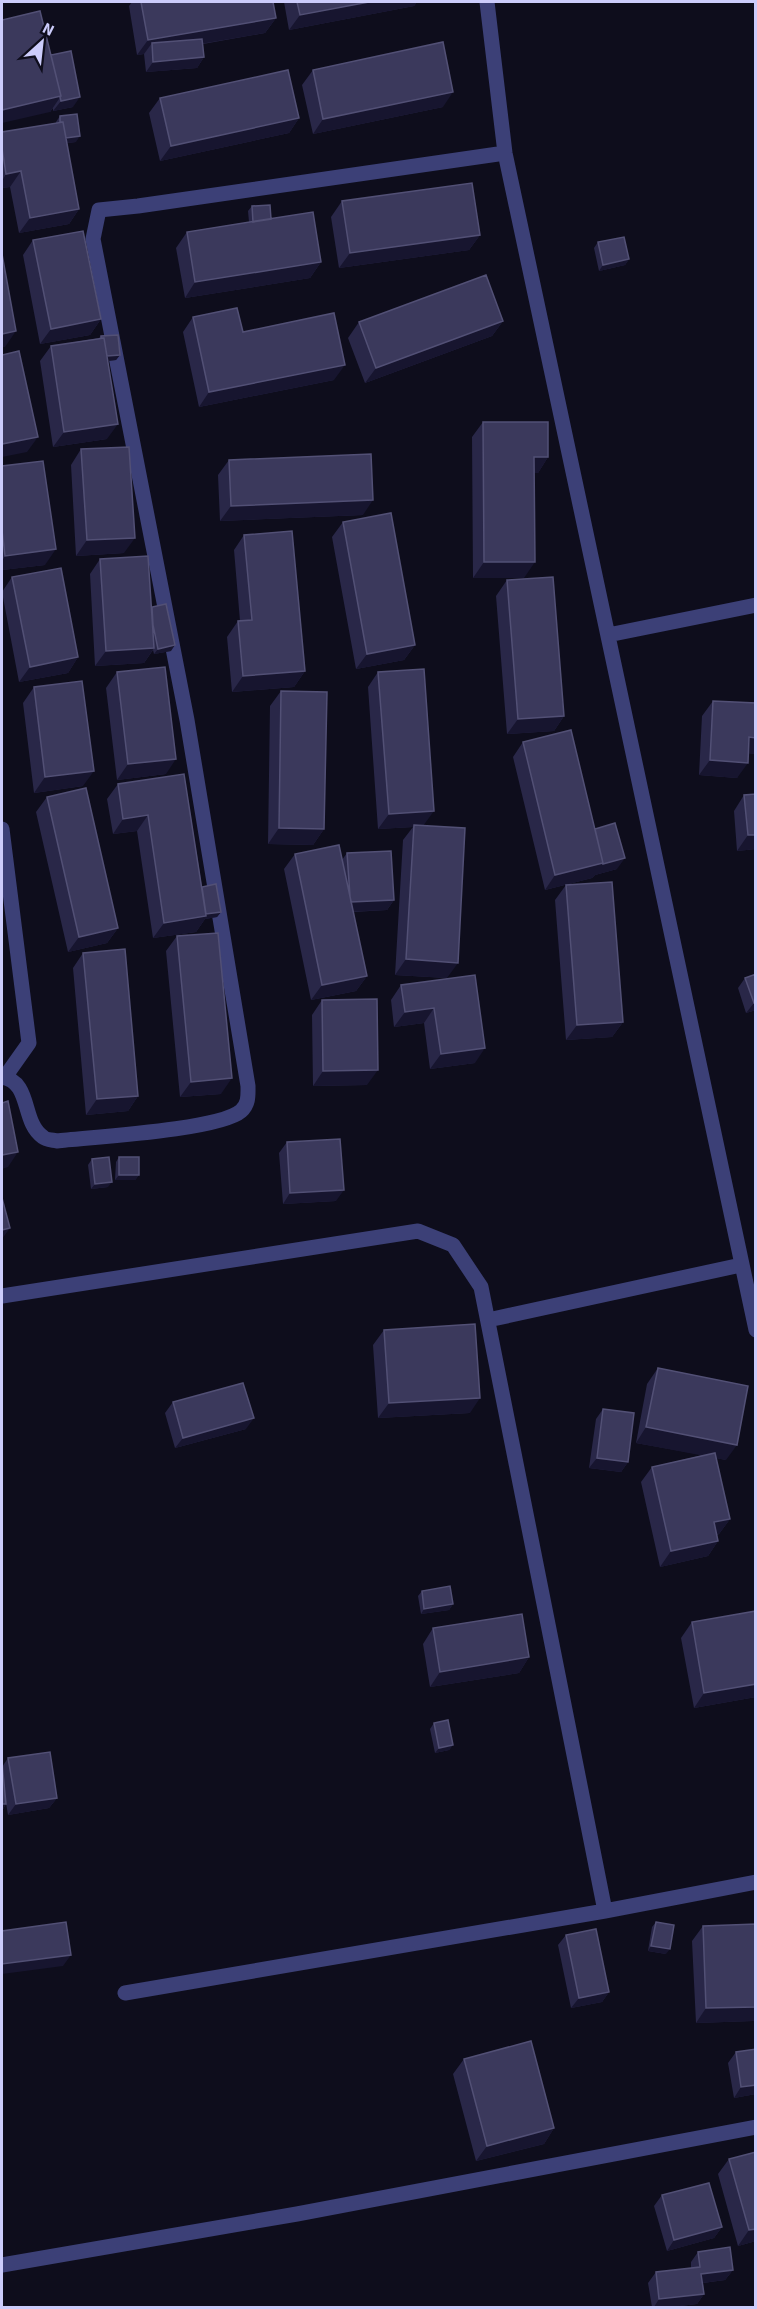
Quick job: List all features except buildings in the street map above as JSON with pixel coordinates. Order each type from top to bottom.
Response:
[{"type":"street","points":[[487,2],[505,153],[756,1330]]},
{"type":"street","points":[[2,829],[29,1042],[3,1077],[22,1090],[30,1122],[44,1138],[57,1141],[213,1123],[240,1112],[248,1102],[248,1086],[187,720],[93,239],[99,210],[150,205],[505,153]]},
{"type":"street","points":[[608,635],[756,605]]},
{"type":"street","points":[[2,1296],[418,1231],[453,1245],[481,1287],[604,1911]]},
{"type":"street","points":[[488,1320],[741,1264]]},
{"type":"street","points":[[125,1993],[604,1911],[756,1882]]},
{"type":"street","points":[[2,2265],[309,2212],[756,2127]]}]
